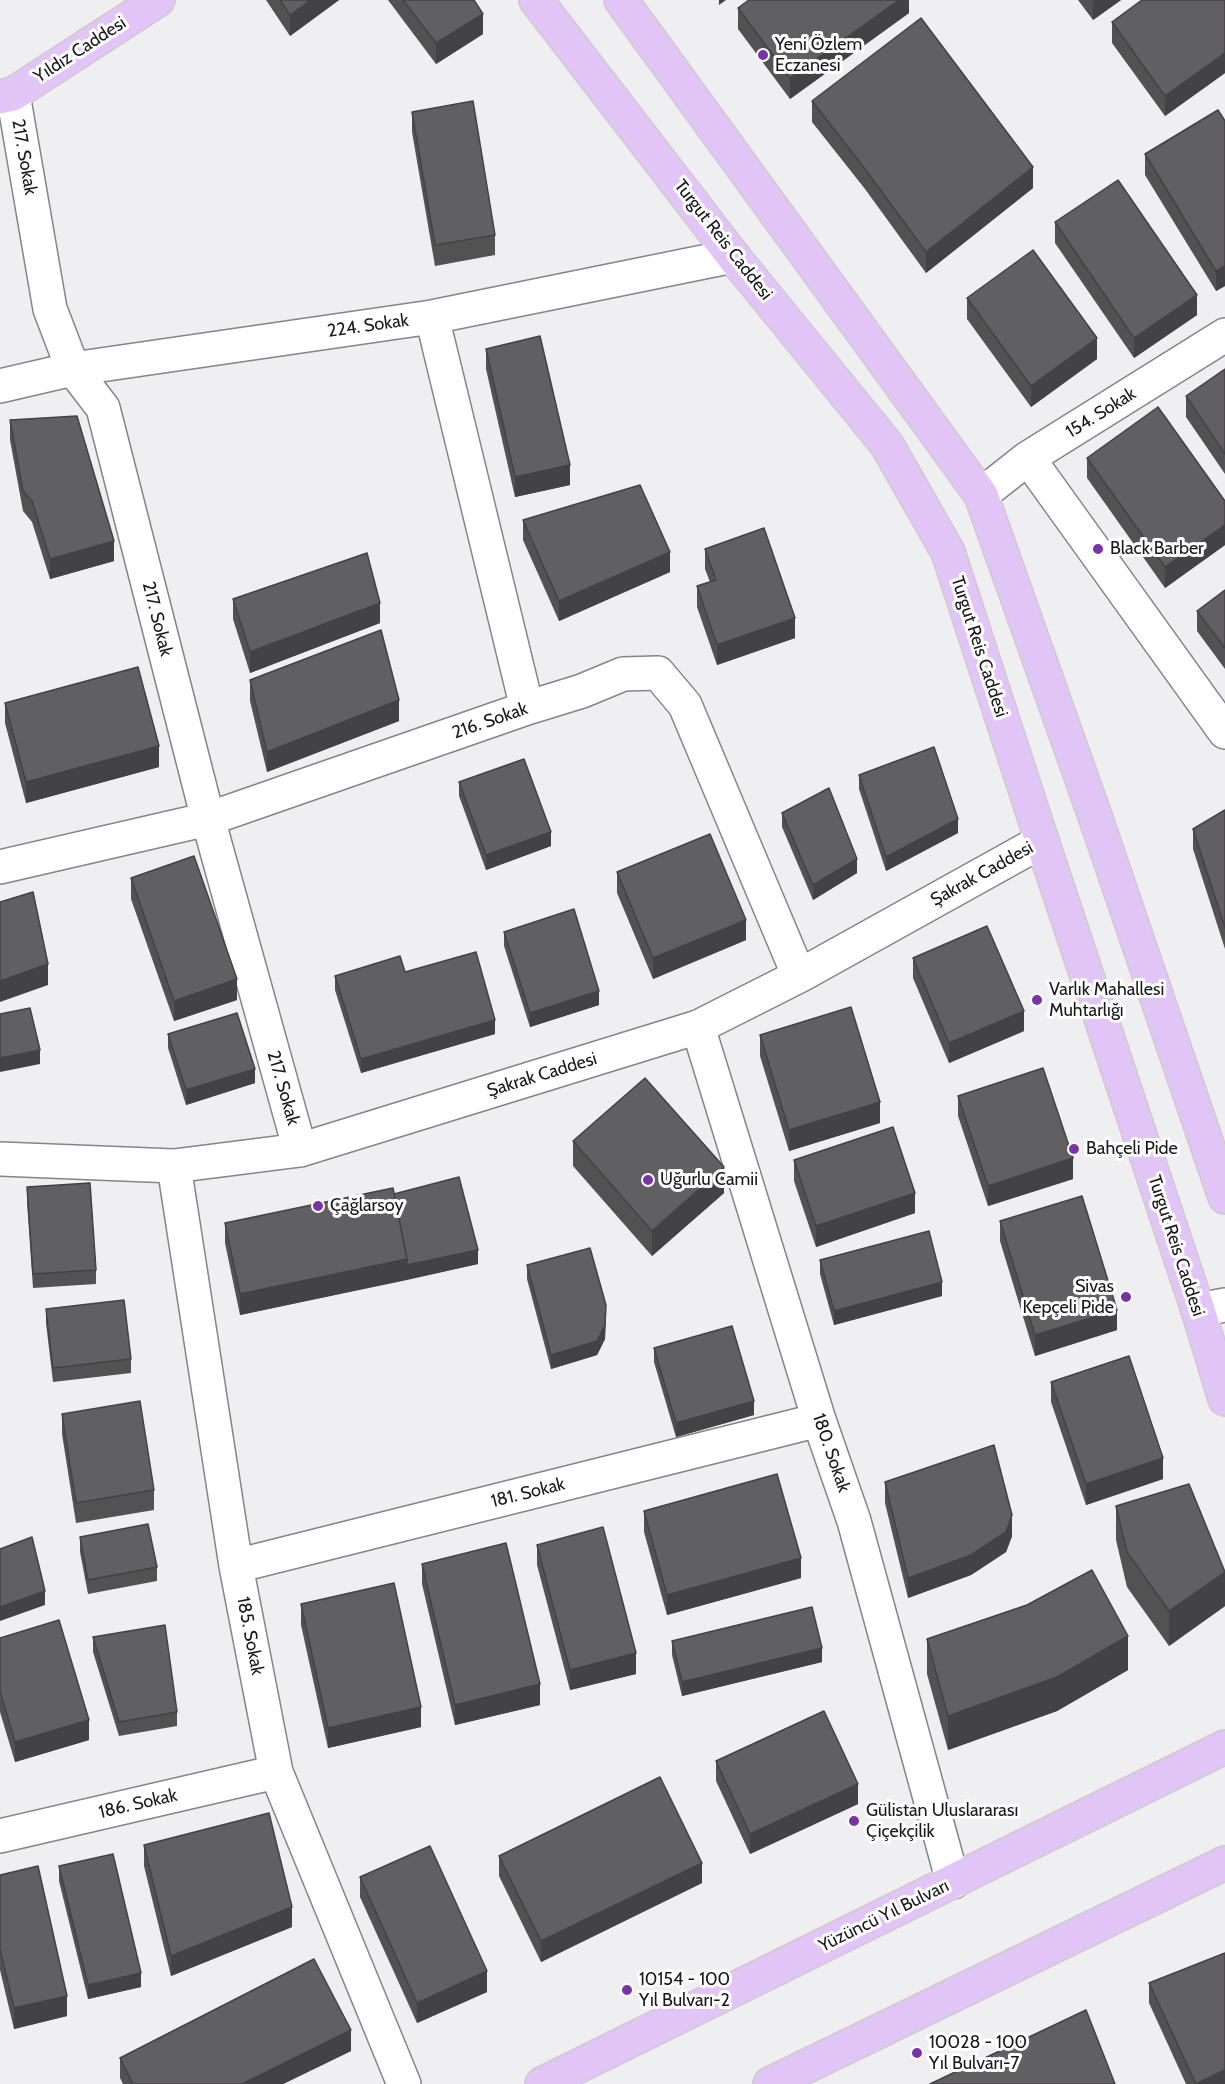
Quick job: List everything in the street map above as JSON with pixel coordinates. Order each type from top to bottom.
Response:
[{"type":"main road","name":"Yıldız Caddesi","points":[[7,95],[158,0]]},
{"type":"main road","name":"Turgut Reis Caddesi","points":[[536,0],[734,256],[887,445],[948,552],[1042,841],[1212,1308],[1225,1399]]},
{"type":"main road","points":[[621,0],[981,495],[1095,816],[1225,1197]]},
{"type":"main road","name":"Yüzüncü Yıl Bulvarı","points":[[542,2084],[1225,1747]]},
{"type":"main road","points":[[770,2084],[1225,1863]]},
{"type":"street","name":"217. Sokak","points":[[7,95],[50,309],[73,369],[103,408],[208,819],[300,1150]]},
{"type":"street","name":"224. Sokak","points":[[0,386],[73,369],[432,317],[734,256]]},
{"type":"street","points":[[432,317],[527,708]]},
{"type":"street","name":"154. Sokak","points":[[981,495],[1028,458],[1225,335]]},
{"type":"street","points":[[1028,458],[1225,732]]},
{"type":"street","name":"216. Sokak","points":[[0,867],[208,819],[582,691],[623,674],[658,673],[685,705],[799,976]]},
{"type":"street","name":"Şakrak Caddesi","points":[[0,1159],[174,1166],[300,1150],[698,1027],[799,976],[1042,841]]},
{"type":"street","name":"180. Sokak","points":[[698,1027],[819,1420],[854,1521],[953,1882]]},
{"type":"street","name":"185. Sokak","points":[[174,1166],[236,1566],[276,1772],[404,2084]]},
{"type":"street","name":"181. Sokak","points":[[236,1566],[819,1420]]},
{"type":"street","name":"186. Sokak","points":[[0,1836],[276,1772]]},
{"type":"building","points":[[280,0],[311,0],[290,15]]},
{"type":"building","points":[[403,0],[474,0],[483,14],[436,43]]},
{"type":"building","points":[[749,0],[899,0],[790,78],[738,8]]},
{"type":"building","points":[[1142,0],[1225,0],[1225,53],[1165,96],[1112,22]]},
{"type":"building","points":[[921,18],[1033,167],[926,252],[812,101]]},
{"type":"building","points":[[473,101],[495,235],[435,245],[412,112]]},
{"type":"building","points":[[1218,110],[1225,121],[1225,266],[1216,271],[1145,154]]},
{"type":"building","points":[[1118,180],[1197,295],[1134,338],[1055,222]]},
{"type":"building","points":[[1033,250],[1097,338],[1031,386],[967,298]]},
{"type":"building","points":[[540,336],[570,465],[515,477],[486,349]]},
{"type":"building","points":[[1225,369],[1225,454],[1186,396]]},
{"type":"building","points":[[1158,407],[1225,501],[1225,525],[1165,567],[1087,458]]},
{"type":"building","points":[[77,416],[114,541],[50,559],[32,501],[23,491],[10,420]]},
{"type":"building","points":[[640,485],[670,552],[559,601],[523,520]]},
{"type":"building","points":[[764,528],[795,618],[717,645],[697,586],[716,580],[705,549]]},
{"type":"building","points":[[367,553],[380,603],[250,652],[233,599]]},
{"type":"building","points":[[1225,590],[1225,648],[1197,611]]},
{"type":"building","points":[[381,630],[399,700],[267,752],[250,680]]},
{"type":"building","points":[[138,667],[159,746],[26,782],[5,703]]},
{"type":"building","points":[[934,747],[958,819],[886,857],[859,775]]},
{"type":"building","points":[[524,759],[551,832],[486,855],[459,782]]},
{"type":"building","points":[[829,788],[857,859],[813,885],[782,813]]},
{"type":"building","points":[[1225,810],[1225,928],[1193,829]]},
{"type":"building","points":[[710,834],[746,920],[653,958],[617,872]]},
{"type":"building","points":[[194,856],[237,979],[174,1001],[131,878]]},
{"type":"building","points":[[33,892],[48,964],[0,981],[0,902]]},
{"type":"building","points":[[574,909],[599,991],[530,1013],[504,932]]},
{"type":"building","points":[[987,926],[1024,1011],[949,1043],[913,958]]},
{"type":"building","points":[[476,952],[495,1020],[361,1059],[335,976],[400,956],[405,972]]},
{"type":"building","points":[[851,1007],[880,1102],[789,1130],[760,1035]]},
{"type":"building","points":[[30,1008],[40,1050],[0,1058],[0,1014]]},
{"type":"building","points":[[237,1013],[255,1069],[186,1090],[168,1034]]},
{"type":"building","points":[[1043,1068],[1073,1158],[988,1186],[958,1096]]},
{"type":"building","name":"Uğurlu Camii","points":[[645,1078],[724,1167],[652,1231],[573,1141]]},
{"type":"building","points":[[893,1127],[915,1193],[816,1226],[794,1160]]},
{"type":"building","points":[[459,1177],[478,1250],[407,1265],[394,1194]]},
{"type":"building","points":[[90,1183],[96,1270],[33,1274],[27,1187]]},
{"type":"building","points":[[393,1188],[407,1259],[240,1294],[225,1223]]},
{"type":"building","points":[[1082,1196],[1117,1310],[1035,1335],[1000,1221]]},
{"type":"building","points":[[929,1231],[942,1282],[834,1311],[820,1260]]},
{"type":"building","points":[[590,1248],[606,1305],[605,1325],[597,1341],[551,1355],[527,1265]]},
{"type":"building","points":[[124,1300],[131,1359],[53,1368],[46,1309]]},
{"type":"building","points":[[732,1326],[754,1401],[676,1423],[654,1348]]},
{"type":"building","points":[[1129,1356],[1163,1458],[1086,1484],[1051,1382]]},
{"type":"building","points":[[140,1401],[154,1490],[76,1503],[62,1414]]},
{"type":"building","points":[[994,1445],[1012,1515],[1006,1532],[971,1555],[908,1578],[885,1482]]},
{"type":"building","points":[[777,1474],[801,1558],[667,1595],[644,1511]]},
{"type":"building","points":[[1189,1484],[1225,1572],[1169,1611],[1127,1552],[1116,1506]]},
{"type":"building","points":[[148,1524],[157,1567],[88,1580],[80,1537]]},
{"type":"building","points":[[603,1527],[636,1653],[570,1670],[537,1545]]},
{"type":"building","points":[[32,1537],[45,1591],[0,1607],[0,1549]]},
{"type":"building","points":[[506,1543],[540,1684],[455,1705],[422,1564]]},
{"type":"building","points":[[1092,1570],[1128,1636],[1057,1677],[948,1716],[927,1639],[1027,1605]]},
{"type":"building","points":[[394,1583],[421,1707],[328,1728],[301,1604]]},
{"type":"building","points":[[812,1607],[822,1648],[682,1682],[672,1641]]},
{"type":"building","points":[[59,1620],[89,1720],[15,1742],[0,1691],[0,1638]]},
{"type":"building","points":[[165,1625],[177,1712],[119,1722],[93,1637]]},
{"type":"building","points":[[824,1711],[858,1784],[750,1834],[716,1761]]},
{"type":"building","points":[[660,1777],[702,1863],[541,1941],[499,1856]]},
{"type":"building","points":[[269,1813],[292,1907],[171,1956],[144,1845]]},
{"type":"building","points":[[430,1846],[487,1971],[417,2003],[360,1877]]},
{"type":"building","points":[[113,1854],[141,1973],[88,1985],[59,1866]]},
{"type":"building","points":[[38,1866],[67,1996],[14,2008],[0,1949],[0,1875]]},
{"type":"building","points":[[1225,1953],[1225,2070],[1196,2084],[1149,1983]]},
{"type":"building","points":[[314,1959],[351,2030],[242,2084],[133,2084],[120,2058]]},
{"type":"building","points":[[1086,2010],[1115,2084],[930,2084]]},
{"type":"place","name":"Yeni Özlem Eczanesi","points":[[763,55]]},
{"type":"place","name":"Black Barber","points":[[1098,549]]},
{"type":"place","name":"Varlık Mahallesi Muhtarlığı","points":[[1037,1000]]},
{"type":"place","name":"Bahçeli Pide","points":[[1074,1149]]},
{"type":"place","name":"Uğurlu Camii","points":[[648,1180]]},
{"type":"place","name":"Çağlarsoy","points":[[318,1206]]},
{"type":"place","name":"Sivas Kepçeli Pide","points":[[1126,1297]]},
{"type":"place","name":"Gülistan Uluslararası Çiçekçilik","points":[[854,1821]]},
{"type":"place","name":"10154 - 100 Yıl Bulvarı-2","points":[[627,1990]]},
{"type":"place","name":"10028 - 100 Yıl Bulvarı-7","points":[[917,2053]]}]
